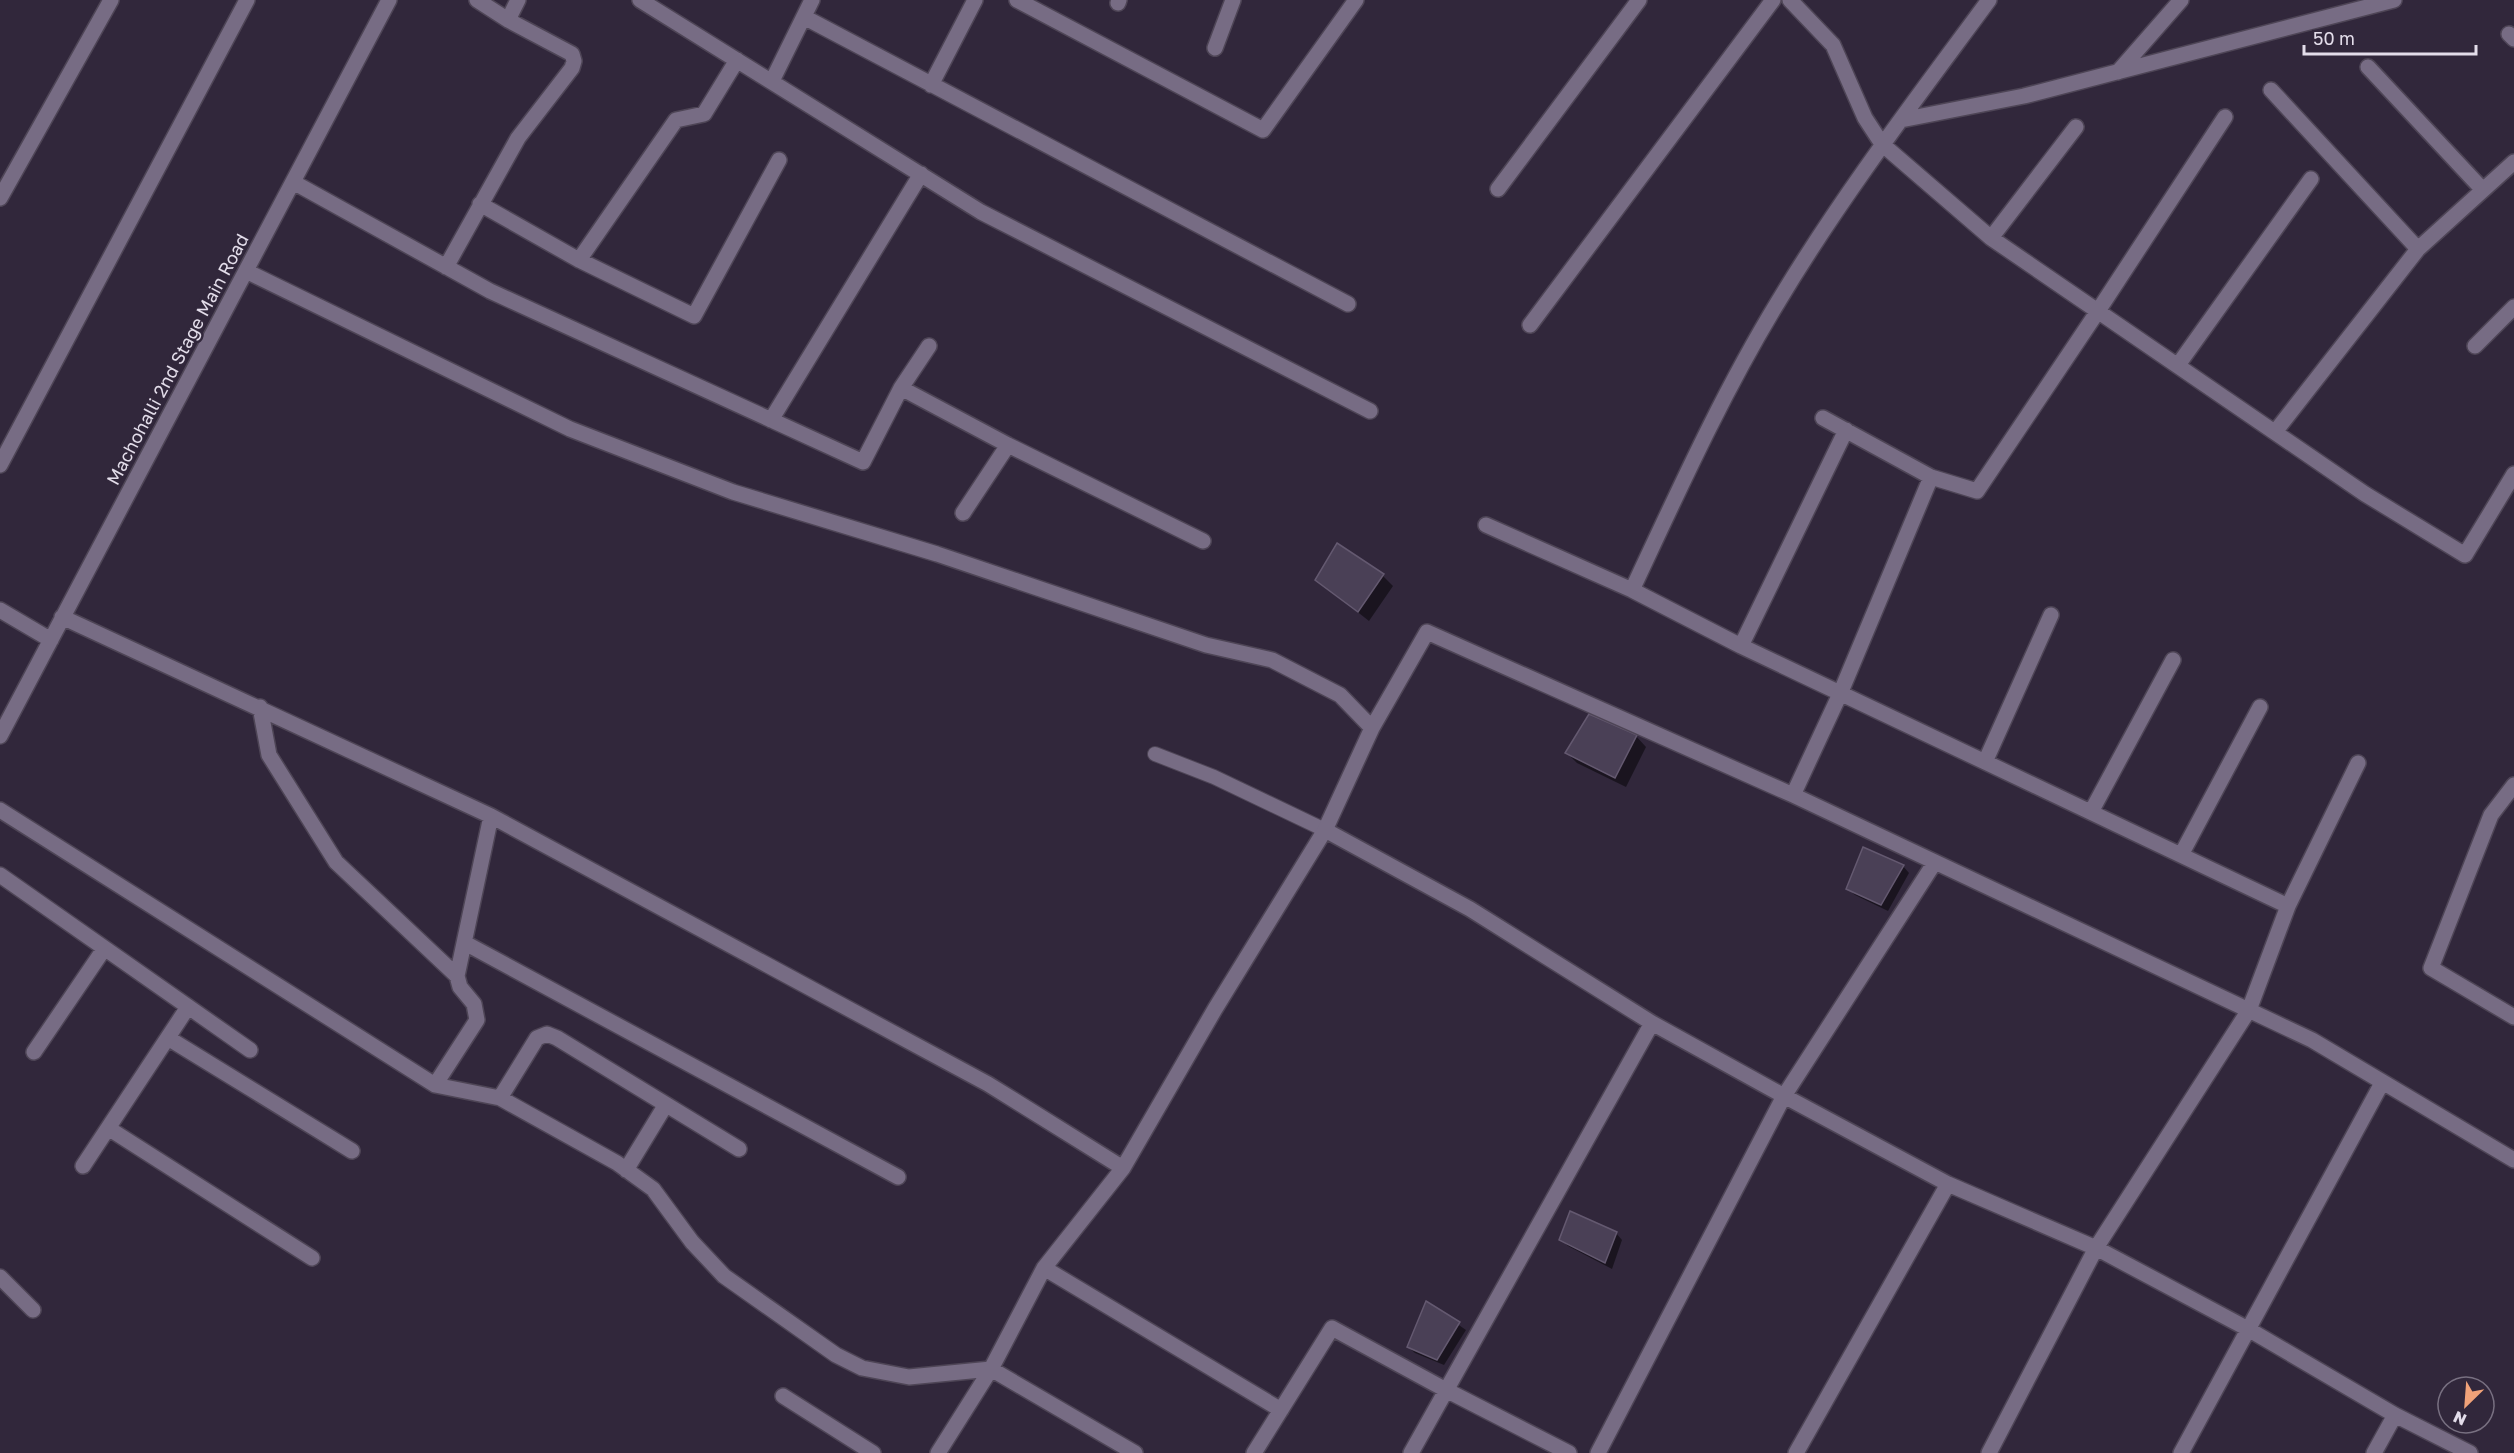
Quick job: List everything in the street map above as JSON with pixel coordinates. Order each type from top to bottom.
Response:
[{"type":"street","points":[[0,198],[111,0]]},
{"type":"street","points":[[0,465],[247,0]]},
{"type":"street","name":"Machohalli 2nd Stage Main Road","points":[[0,736],[389,0]]},
{"type":"street","points":[[446,267],[518,138],[572,68],[574,61],[572,54],[508,20],[477,0]]},
{"type":"street","points":[[508,20],[518,0]]},
{"type":"street","points":[[640,0],[1009,228],[1370,411]]},
{"type":"street","points":[[772,81],[812,0]]},
{"type":"street","points":[[931,85],[975,0]]},
{"type":"street","points":[[1017,0],[1263,130],[1356,0]]},
{"type":"street","points":[[1215,48],[1233,0]]},
{"type":"street","points":[[1498,189],[1639,0]]},
{"type":"street","points":[[1530,325],[1773,0]]},
{"type":"street","points":[[1790,0],[1833,45],[1865,118],[1882,144],[1991,238],[2365,494],[2465,555],[2514,474]]},
{"type":"street","points":[[1632,590],[1730,386],[1779,300],[1882,144],[1989,0]]},
{"type":"street","points":[[2118,72],[2181,0]]},
{"type":"street","points":[[1901,120],[2024,96],[2394,0]]},
{"type":"street","points":[[804,17],[1348,304]]},
{"type":"street","points":[[579,260],[676,120],[704,114],[737,60]]},
{"type":"street","points":[[2368,67],[2483,190]]},
{"type":"street","points":[[2271,90],[2418,249]]},
{"type":"street","points":[[1823,418],[1931,477],[1977,491],[2225,117]]},
{"type":"street","points":[[1991,238],[2076,127]]},
{"type":"street","points":[[480,204],[579,260],[694,316],[779,160]]},
{"type":"street","points":[[2275,432],[2418,249],[2514,162]]},
{"type":"street","points":[[771,420],[921,174]]},
{"type":"street","points":[[2178,365],[2311,179]]},
{"type":"street","points":[[293,182],[490,291],[863,462],[901,388],[929,346]]},
{"type":"street","points":[[246,271],[570,429],[733,492],[937,554],[1206,645],[1272,660],[1340,695],[1372,728]]},
{"type":"street","points":[[2475,346],[2514,308]]},
{"type":"street","points":[[901,388],[1008,445],[1203,541]]},
{"type":"street","points":[[1741,646],[1846,430]]},
{"type":"street","points":[[963,513],[1008,445]]},
{"type":"street","points":[[1793,795],[1840,694],[1931,477]]},
{"type":"street","points":[[1486,525],[1632,590],[1840,694],[2288,906]]},
{"type":"street","points":[[0,610],[51,640]]},
{"type":"street","points":[[1986,762],[2051,615]]},
{"type":"street","points":[[62,617],[491,816],[988,1084],[1123,1168]]},
{"type":"street","points":[[938,1453],[991,1370],[1044,1268],[1123,1168],[1215,1009],[1325,830],[1372,728],[1428,632],[1793,795],[2312,1040],[2514,1160]]},
{"type":"street","points":[[2091,812],[2173,660]]},
{"type":"street","points":[[260,707],[269,755],[336,861],[457,976]]},
{"type":"street","points":[[2181,855],[2260,707]]},
{"type":"street","points":[[1989,1453],[2096,1248],[2249,1010],[2288,906],[2358,763]]},
{"type":"street","points":[[2514,785],[2491,815],[2431,968],[2514,1017]]},
{"type":"street","points":[[0,810],[435,1085],[500,1098],[626,1170],[652,1189],[692,1242],[724,1276],[836,1355],[862,1368],[909,1377],[991,1370],[1135,1453]]},
{"type":"street","points":[[435,1085],[477,1020],[474,1004],[460,987],[457,976],[491,816]]},
{"type":"street","points":[[1325,830],[1470,909],[1652,1023],[1785,1096],[1948,1184],[2096,1248],[2248,1329],[2395,1415],[2470,1453]]},
{"type":"street","points":[[1598,1453],[1785,1096],[1935,862]]},
{"type":"street","points":[[0,876],[249,1050]]},
{"type":"street","points":[[465,943],[898,1177]]},
{"type":"street","points":[[34,1053],[104,949]]},
{"type":"street","points":[[83,1166],[188,1007]]},
{"type":"street","points":[[1411,1453],[1652,1023]]},
{"type":"street","points":[[500,1098],[537,1038],[547,1034],[739,1149]]},
{"type":"street","points":[[168,1038],[352,1151]]},
{"type":"street","points":[[2181,1453],[2382,1083]]},
{"type":"street","points":[[626,1170],[665,1106]]},
{"type":"street","points":[[108,1128],[312,1258]]},
{"type":"street","points":[[1796,1453],[1948,1184]]},
{"type":"street","points":[[1044,1268],[1281,1410]]},
{"type":"street","points":[[0,1277],[33,1310]]},
{"type":"street","points":[[1254,1453],[1332,1328],[1569,1453]]},
{"type":"street","points":[[783,1396],[873,1453]]},
{"type":"street","points":[[2374,1453],[2395,1415]]},
{"type":"lane","points":[[1155,754],[1214,777],[1325,830]]},
{"type":"building","points":[[1337,543],[1384,574],[1358,612],[1315,580]]},
{"type":"building","points":[[1589,714],[1637,735],[1615,778],[1565,753]]},
{"type":"building","points":[[1863,847],[1904,865],[1881,905],[1846,889]]},
{"type":"building","points":[[1570,1211],[1617,1232],[1605,1263],[1559,1240]]},
{"type":"building","points":[[1426,1301],[1460,1322],[1437,1360],[1407,1347]]}]
